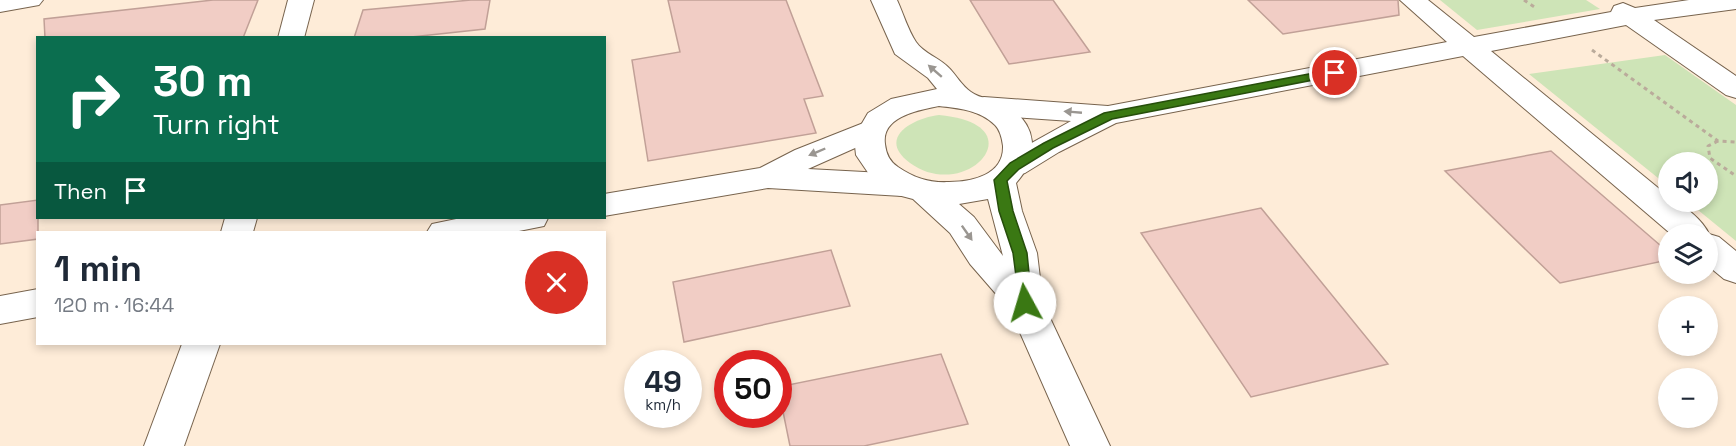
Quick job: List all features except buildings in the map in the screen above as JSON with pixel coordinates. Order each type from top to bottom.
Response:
[{"type":"street","points":[[0,4],[30,0]]},
{"type":"street","points":[[292,36],[301,0]]},
{"type":"street","points":[[885,0],[905,48],[897,105]]},
{"type":"street","points":[[1413,0],[1681,224]]},
{"type":"street","points":[[1607,0],[1736,88]]},
{"type":"street","points":[[1090,446],[1025,303],[982,255],[962,225],[913,189],[883,173],[872,159],[868,144],[871,129],[881,116],[897,105],[928,98],[1108,115],[1631,16],[1736,2]]},
{"type":"street","points":[[905,48],[973,102],[1003,118],[1015,133],[1019,150],[1007,173],[1006,211],[1020,253],[1025,303]]},
{"type":"street","points":[[606,205],[768,177],[913,189],[952,195],[979,191],[1048,146],[1108,115]]},
{"type":"street","points":[[768,177],[806,157],[871,129]]},
{"type":"street","points":[[450,231],[526,219]]},
{"type":"street","points":[[1718,255],[1736,270]]},
{"type":"street","points":[[0,310],[36,303]]},
{"type":"street","points":[[164,446],[201,345]]},
{"type":"path","points":[[1563,29],[1718,141]]},
{"type":"path","points":[[1736,142],[1718,141],[1708,146],[1710,158],[1736,176]]},
{"type":"green space","points":[[1440,0],[1586,0],[1600,9],[1477,30]]},
{"type":"green space","points":[[1665,55],[1736,105],[1736,241],[1700,212],[1718,212],[1718,152],[1658,152],[1658,178],[1529,74]]},
{"type":"green space","points":[[939,115],[969,121],[985,132],[989,145],[983,158],[970,168],[952,174],[931,173],[910,163],[900,154],[897,138],[902,131],[919,120]]},
{"type":"route","points":[[1025,303],[1020,253],[1006,211],[1000,180],[1014,166],[1108,115],[1335,73]]}]
